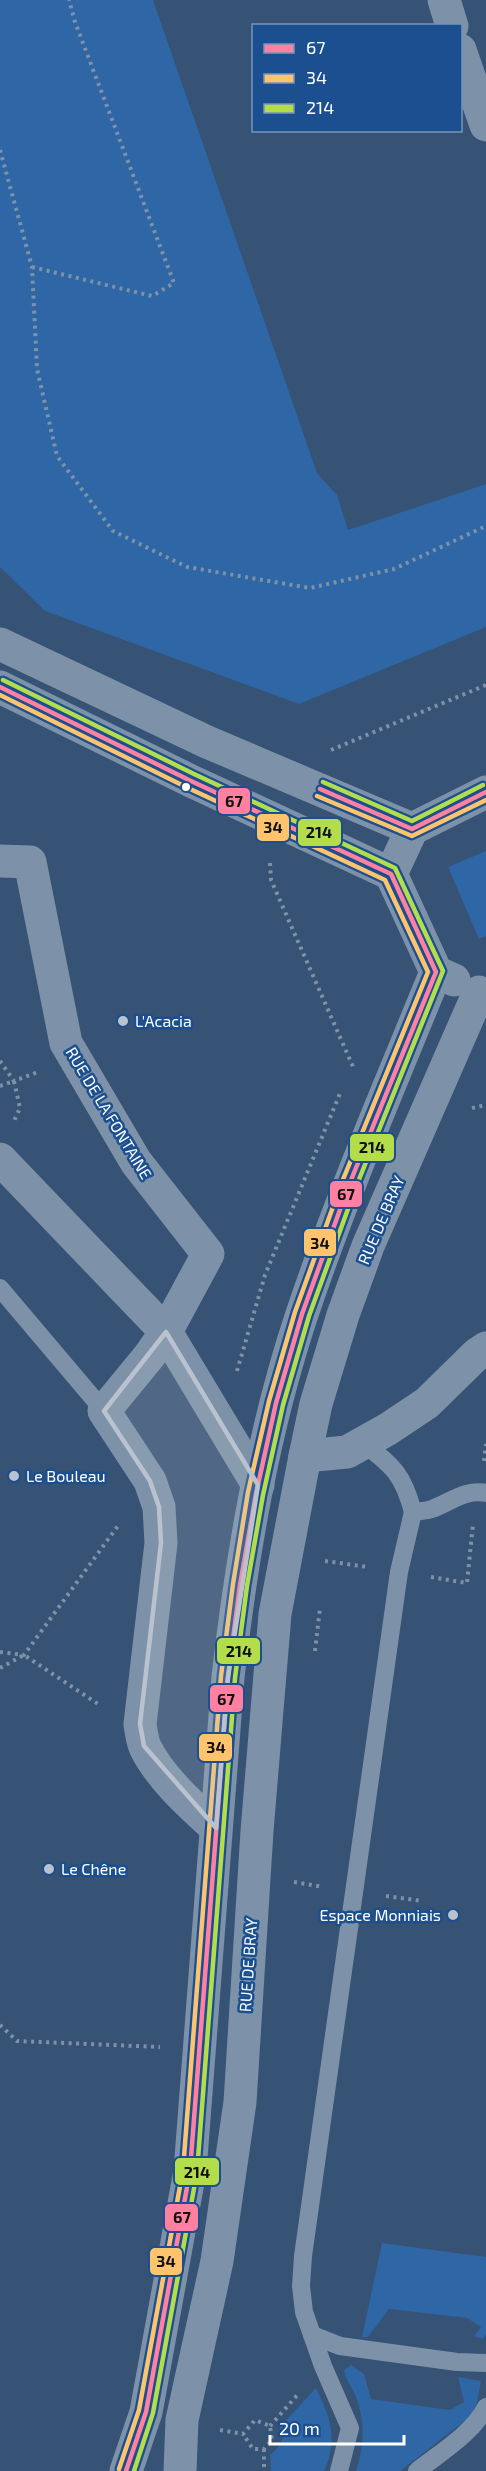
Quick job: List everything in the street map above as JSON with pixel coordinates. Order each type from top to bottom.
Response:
[{"type":"street","points":[[444,0],[451,24]]},
{"type":"street","points":[[462,55],[484,110]]},
{"type":"street","points":[[0,644],[207,742],[412,829]]},
{"type":"street","points":[[0,687],[191,781],[392,874],[436,972],[483,990]]},
{"type":"street","points":[[392,874],[412,829],[486,792]]},
{"type":"street","name":"RUE DE LA FONTAINE","points":[[0,861],[30,862],[66,1043],[136,1162],[208,1254],[166,1332]]},
{"type":"street","points":[[126,2471],[146,2412],[177,2253],[190,2171],[216,1828],[235,1616],[258,1485],[279,1394],[305,1305],[328,1239],[436,972]]},
{"type":"street","name":"RUE DE BRAY","points":[[180,2471],[182,2420],[217,2261],[240,2102],[257,1831],[273,1637],[305,1456],[316,1404],[368,1246],[483,990]]},
{"type":"street","points":[[0,1159],[166,1332],[258,1485]]},
{"type":"street","points":[[166,1332],[104,1411],[150,1481],[159,1507],[161,1543],[140,1724],[144,1746],[162,1772],[197,1811],[216,1828]]},
{"type":"street","points":[[305,1456],[347,1452],[363,1443],[427,1403],[486,1348]]},
{"type":"lane","points":[[0,1288],[104,1411]]},
{"type":"lane","points":[[339,2471],[350,2428],[304,2312],[301,2286],[303,2256],[399,1572],[413,1512],[408,1492],[398,1472],[363,1443]]},
{"type":"lane","points":[[413,1512],[432,1509],[452,1498],[476,1491],[486,1493]]},
{"type":"lane","points":[[312,2335],[340,2346],[457,2362],[486,2363]]},
{"type":"lane","points":[[417,2471],[463,2433],[486,2407]]},
{"type":"path","points":[[32,267],[152,296],[174,283],[75,22],[69,0]]},
{"type":"path","points":[[0,150],[32,267],[37,369],[57,456],[113,531],[187,567],[310,588],[394,569],[486,526]]},
{"type":"path","points":[[0,1061],[14,1081],[20,1108],[12,1126]]},
{"type":"path","points":[[0,1086],[14,1081]]},
{"type":"path","points":[[0,1668],[24,1655],[111,1712],[140,1724]]},
{"type":"path","points":[[0,2025],[17,2041],[200,2049]]},
{"type":"path","points":[[264,2449],[264,2471]]},
{"type":"highlighted area","points":[[166,1332],[258,1485],[228,1677],[216,1828],[144,1746],[140,1724],[161,1543],[159,1507],[150,1481],[104,1411]]},
{"type":"shaded area","points":[[0,0],[153,0],[317,473],[337,495],[348,530],[486,484],[486,627],[299,704],[45,611],[0,567]]},
{"type":"shaded area","points":[[486,851],[486,936],[479,939],[448,867]]},
{"type":"shaded area","points":[[382,2243],[486,2257],[486,2335],[482,2339],[474,2336],[481,2327],[467,2318],[389,2309],[368,2337],[362,2337]]},
{"type":"shaded area","points":[[351,2365],[364,2374],[371,2399],[450,2410],[464,2402],[458,2377],[481,2381],[477,2403],[471,2416],[400,2471],[356,2471],[361,2451],[362,2421],[358,2402],[344,2370]]},
{"type":"shaded area","points":[[316,2388],[329,2419],[332,2439],[329,2460],[324,2471],[271,2471],[270,2455],[279,2446],[283,2435],[280,2427]]},
{"type":"transit line","name":"214","points":[[3,680],[194,774],[395,868],[443,971],[356,1187],[309,1316],[283,1405],[263,1495],[247,1586],[235,1678],[197,2172],[153,2413],[134,2471]]},
{"type":"transit line","name":"67","points":[[0,687],[191,781],[391,874],[436,972],[349,1185],[302,1314],[276,1403],[256,1494],[240,1585],[228,1677],[190,2171],[146,2412],[126,2471]]},
{"type":"transit line","name":"34","points":[[0,695],[188,788],[385,880],[428,972],[342,1182],[295,1312],[269,1401],[248,1492],[221,1676],[183,2170],[139,2410],[119,2469]]},
{"type":"transit line","name":"214","points":[[323,782],[412,821],[483,785]]},
{"type":"transit line","name":"67","points":[[320,789],[412,829],[486,792]]},
{"type":"transit line","name":"34","points":[[317,796],[412,836],[486,800]]},
{"type":"place","name":"L'Acacia","points":[[123,1021]]},
{"type":"place","name":"Le Bouleau","points":[[14,1476]]},
{"type":"place","name":"Le Chêne","points":[[49,1869]]},
{"type":"place","name":"Espace Monniais","points":[[453,1915]]}]
